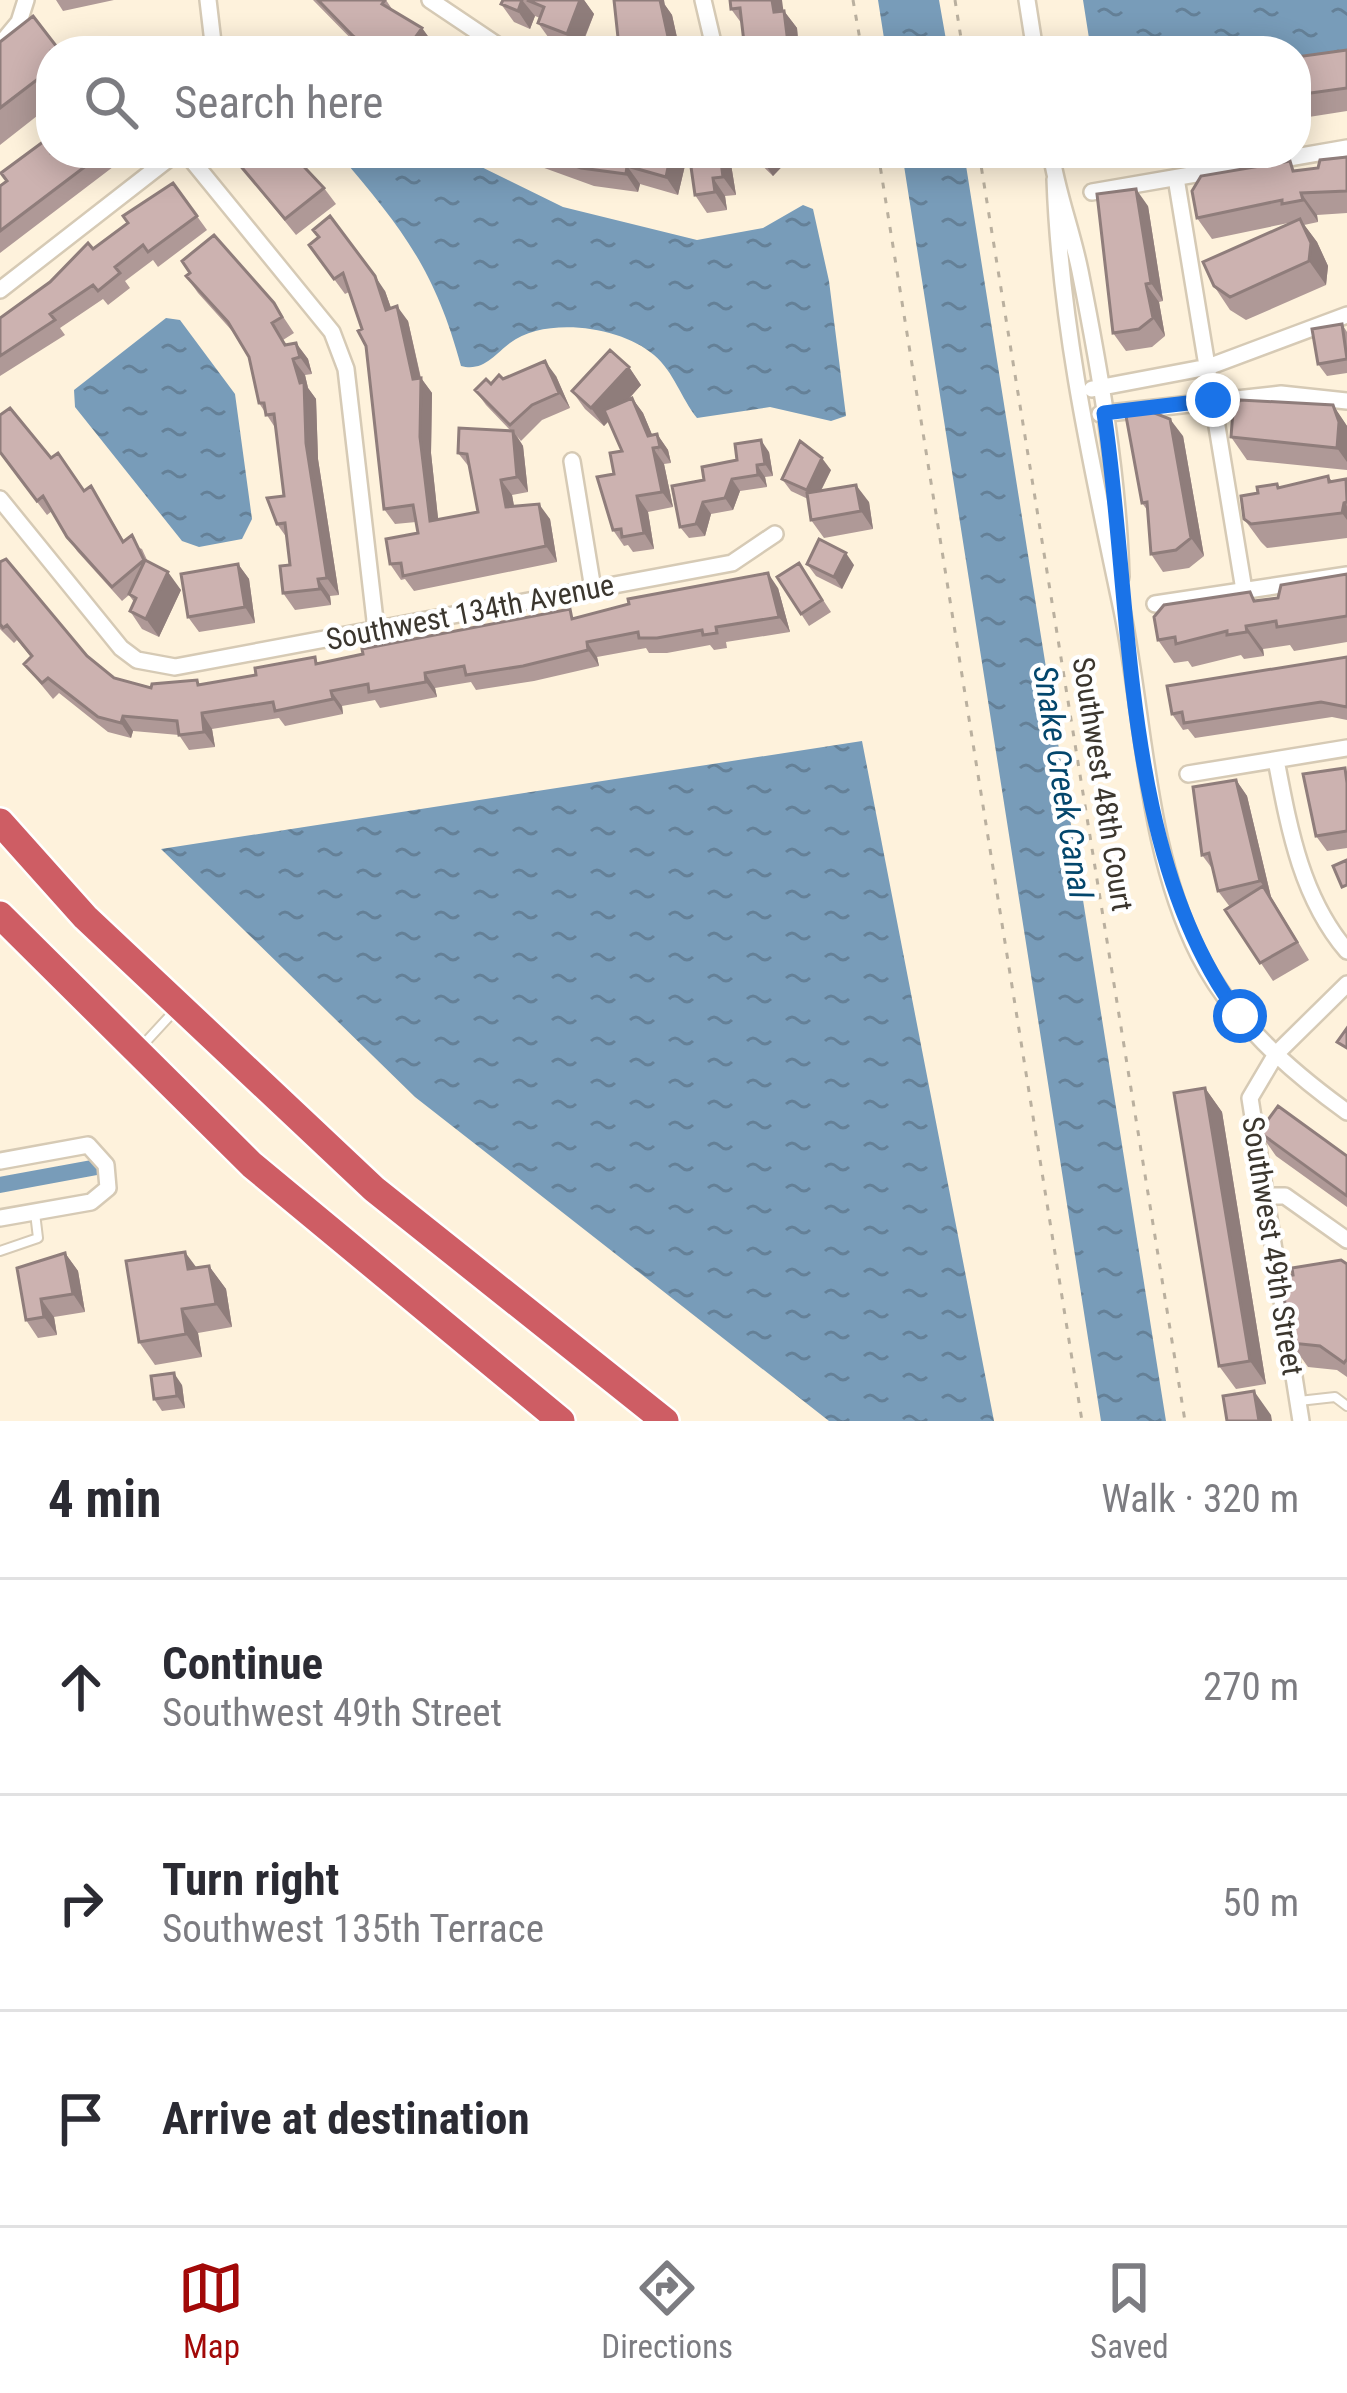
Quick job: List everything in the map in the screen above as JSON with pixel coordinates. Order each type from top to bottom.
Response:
[{"type":"highway","points":[[0,822],[178,1007],[374,1190],[665,1421]]},
{"type":"highway","points":[[0,915],[252,1166],[561,1421]]},
{"type":"street","points":[[0,45],[20,22],[26,0]]},
{"type":"street","points":[[208,0],[212,36]]},
{"type":"street","points":[[430,0],[484,36]]},
{"type":"street","points":[[704,0],[712,36]]},
{"type":"street","points":[[1027,0],[1033,36]]},
{"type":"street","points":[[1311,154],[1347,148]]},
{"type":"street","points":[[0,290],[157,168]]},
{"type":"street","points":[[198,168],[332,332],[346,369],[376,629]]},
{"type":"street","points":[[1053,168],[1079,267],[1100,387],[1119,513],[1122,610]]},
{"type":"street","points":[[1091,192],[1233,168]]},
{"type":"street","points":[[1176,178],[1244,590]]},
{"type":"street","points":[[1055,179],[1058,268],[1083,417],[1152,792],[1185,923],[1213,981],[1276,1054],[1347,1112]]},
{"type":"street","points":[[1079,391],[1208,367],[1347,315]]},
{"type":"street","points":[[1083,417],[1281,394],[1347,401]]},
{"type":"street","points":[[572,460],[593,589]]},
{"type":"street","name":"Southwest 134th Avenue","points":[[0,499],[121,648],[157,666],[732,563],[775,534]]},
{"type":"street","points":[[1155,604],[1347,575]]},
{"type":"street","points":[[1188,774],[1347,748]]},
{"type":"street","points":[[1276,760],[1293,845],[1311,893],[1347,951]]},
{"type":"street","points":[[1276,1054],[1347,984]]},
{"type":"street","name":"Southwest 49th Street","points":[[1276,1054],[1250,1098],[1301,1421]]},
{"type":"street","points":[[0,1161],[88,1145],[106,1165],[108,1187],[91,1202],[0,1218]]},
{"type":"street","points":[[1265,1196],[1286,1196],[1347,1240]]},
{"type":"street","points":[[1277,1271],[1300,1268]]},
{"type":"lane","points":[[135,1053],[178,1007]]},
{"type":"lane","points":[[0,1251],[38,1238],[35,1212]]},
{"type":"lane","points":[[1298,1402],[1335,1396],[1347,1406]]},
{"type":"path","points":[[854,0],[860,36]]},
{"type":"path","points":[[955,0],[961,36]]},
{"type":"path","points":[[880,168],[1082,1421]]},
{"type":"path","name":"Southwest 48th Court","points":[[982,168],[1185,1421]]},
{"type":"water","points":[[878,0],[939,0],[945,36],[884,36]]},
{"type":"water","points":[[1083,0],[1347,0],[1347,50],[1311,55],[1311,36],[1089,36]]},
{"type":"water","points":[[350,168],[484,168],[563,207],[697,240],[763,228],[803,205],[813,209],[829,281],[846,416],[831,421],[770,407],[697,418],[654,355],[622,337],[583,328],[543,329],[510,343],[482,365],[461,366],[427,275]]},
{"type":"water","name":"Snake Creek Canal","points":[[904,168],[966,168],[1166,1421],[1101,1421]]},
{"type":"water","points":[[166,318],[180,320],[235,394],[252,519],[242,539],[199,547],[182,541],[75,407],[74,390]]},
{"type":"water","points":[[862,741],[994,1421],[829,1421],[415,1097],[161,849]]},
{"type":"building","points":[[318,0],[385,0],[382,4],[422,28],[416,36],[353,36]]},
{"type":"building","points":[[522,0],[518,11],[501,4]]},
{"type":"building","points":[[527,0],[580,0],[567,34],[538,23],[544,7]]},
{"type":"building","points":[[614,0],[660,0],[668,36],[618,36]]},
{"type":"building","points":[[730,0],[772,0],[774,12],[784,11],[787,36],[743,36],[740,8],[731,9]]},
{"type":"building","points":[[33,16],[48,36],[36,36],[36,80],[0,108],[0,42]]},
{"type":"building","points":[[1347,50],[1347,88],[1311,93],[1311,55]]},
{"type":"building","points":[[36,147],[36,168],[83,168],[0,231],[0,186],[7,181],[1,173]]},
{"type":"building","points":[[1347,157],[1347,191],[1301,193],[1303,200],[1197,218],[1192,191],[1201,176],[1248,168],[1318,168],[1320,160]]},
{"type":"building","points":[[242,168],[305,168],[324,188],[285,219]]},
{"type":"building","points":[[581,168],[627,168],[626,174]]},
{"type":"building","points":[[634,168],[668,168],[666,177]]},
{"type":"building","points":[[691,168],[722,168],[723,177],[713,178],[715,192],[695,195]]},
{"type":"building","points":[[173,183],[197,216],[148,252],[143,245],[115,267],[120,273],[98,291],[93,285],[50,314],[55,320],[0,356],[0,318],[50,282],[88,243],[93,249],[128,223],[123,216]]},
{"type":"building","points":[[1136,189],[1153,318],[1139,329],[1113,333],[1097,194]]},
{"type":"building","points":[[330,216],[375,276],[386,310],[397,306],[413,379],[421,378],[420,437],[430,521],[478,512],[467,454],[458,453],[459,428],[513,431],[517,477],[501,480],[506,507],[539,504],[546,546],[403,576],[401,563],[390,564],[386,539],[418,533],[413,505],[384,509],[366,346],[358,331],[362,329],[343,273],[334,279],[309,245],[319,237],[313,230]]},
{"type":"building","points":[[1300,219],[1311,243],[1309,261],[1230,297],[1214,286],[1203,262]]},
{"type":"building","points":[[214,235],[274,303],[282,317],[272,323],[285,345],[296,343],[300,357],[293,359],[300,383],[304,382],[306,443],[327,578],[318,579],[320,589],[283,593],[280,566],[290,565],[285,523],[277,524],[267,498],[284,496],[274,414],[266,415],[264,403],[259,403],[249,357],[228,322],[186,276],[190,273],[182,261]]},
{"type":"building","points":[[1342,324],[1347,359],[1318,364],[1312,329]]},
{"type":"building","points":[[610,350],[629,367],[591,408],[572,391]]},
{"type":"building","points":[[545,361],[559,393],[532,405],[510,425],[475,390],[486,379],[491,384],[499,375],[503,379]]},
{"type":"building","points":[[632,398],[648,436],[657,434],[660,447],[653,448],[662,492],[637,496],[644,533],[622,537],[621,529],[613,530],[597,477],[614,474],[610,453],[622,451],[604,410]]},
{"type":"building","points":[[1240,400],[1333,405],[1339,422],[1337,448],[1231,437],[1233,411]]},
{"type":"building","points":[[10,408],[51,458],[58,453],[84,491],[91,486],[123,542],[132,535],[144,560],[112,587],[67,537],[43,496],[37,501],[0,452],[0,415]]},
{"type":"building","points":[[1152,412],[1170,419],[1191,538],[1176,550],[1151,554],[1147,502],[1142,503],[1126,416]]},
{"type":"building","points":[[761,440],[765,464],[757,465],[758,475],[732,479],[725,498],[703,502],[696,524],[680,527],[672,486],[704,480],[702,467],[737,460],[735,444]]},
{"type":"building","points":[[800,441],[822,458],[807,490],[782,479]]},
{"type":"building","points":[[1328,476],[1329,482],[1346,479],[1347,502],[1342,513],[1251,524],[1244,519],[1241,496],[1258,493],[1257,487],[1277,484],[1278,488]]},
{"type":"building","points":[[856,485],[861,511],[811,520],[807,493]]},
{"type":"building","points":[[819,539],[846,553],[834,577],[807,564]]},
{"type":"building","points":[[6,559],[87,656],[114,678],[151,688],[152,684],[197,680],[198,685],[256,675],[255,668],[315,657],[316,664],[363,654],[362,649],[570,609],[572,619],[629,604],[628,599],[768,573],[779,617],[716,627],[717,633],[703,635],[702,630],[639,638],[638,632],[587,642],[588,650],[523,666],[466,675],[464,666],[425,673],[426,682],[369,692],[368,684],[331,691],[333,699],[275,711],[273,702],[202,713],[204,732],[179,735],[177,721],[123,716],[121,723],[98,717],[48,678],[42,683],[24,664],[32,656],[7,625],[0,624],[0,562]]},
{"type":"building","points":[[145,560],[168,572],[146,619],[130,611],[136,598],[129,594]]},
{"type":"building","points":[[799,563],[822,600],[801,614],[777,577]]},
{"type":"building","points":[[238,564],[245,607],[188,617],[181,574]]},
{"type":"building","points":[[1347,574],[1347,616],[1277,627],[1276,621],[1246,626],[1247,632],[1227,635],[1227,631],[1176,644],[1175,637],[1158,640],[1154,617],[1164,605],[1250,592],[1254,601],[1278,598],[1281,585]]},
{"type":"building","points":[[1347,657],[1347,707],[1321,702],[1184,723],[1182,712],[1172,714],[1167,686]]},
{"type":"building","points":[[1345,768],[1347,831],[1316,836],[1303,774]]},
{"type":"building","points":[[1236,780],[1260,881],[1218,891],[1209,853],[1202,855],[1193,787]]},
{"type":"building","points":[[1347,860],[1347,885],[1342,887],[1333,866]]},
{"type":"building","points":[[1263,886],[1297,942],[1260,963],[1225,910]]},
{"type":"building","points":[[1347,1028],[1347,1048],[1337,1042]]},
{"type":"building","points":[[1205,1088],[1250,1361],[1219,1366],[1174,1093]]},
{"type":"building","points":[[1278,1106],[1347,1156],[1347,1196],[1259,1132]]},
{"type":"building","points":[[185,1252],[188,1269],[209,1266],[216,1304],[182,1309],[186,1334],[139,1342],[126,1261]]},
{"type":"building","points":[[65,1253],[73,1294],[41,1299],[44,1317],[26,1320],[17,1268]]},
{"type":"building","points":[[1341,1260],[1347,1264],[1344,1363],[1320,1346],[1291,1343],[1281,1277],[1293,1275],[1292,1268]]},
{"type":"building","points":[[174,1373],[177,1396],[154,1399],[151,1376]]},
{"type":"building","points":[[1254,1391],[1259,1421],[1227,1421],[1223,1396]]},
{"type":"waterway","points":[[0,1185],[97,1167]]},
{"type":"route","points":[[1213,400],[1104,413],[1119,513],[1122,610],[1165,856],[1198,953],[1240,1016]]}]
